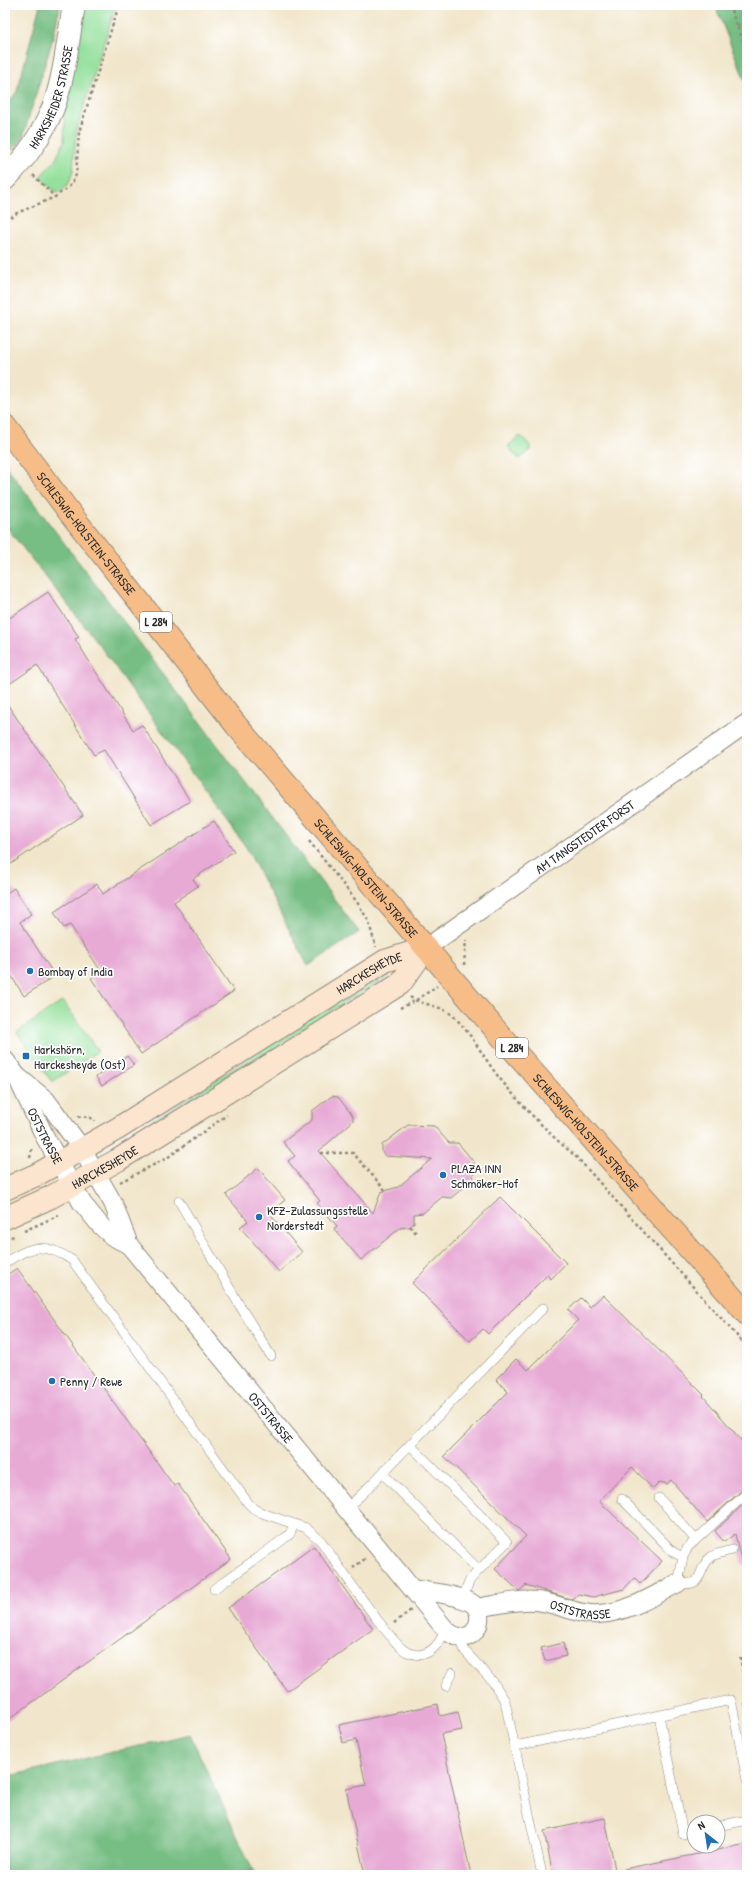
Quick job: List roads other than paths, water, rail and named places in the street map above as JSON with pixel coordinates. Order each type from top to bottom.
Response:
[{"type":"main road","name":"SCHLESWIG-HOLSTEIN-STRASSE","points":[[5,426],[70,513],[236,725],[501,1036],[747,1314]]},
{"type":"main road","name":"HARCKESHEYDE","points":[[5,1189],[82,1149],[385,961],[426,948]]},
{"type":"main road","name":"HARCKESHEYDE","points":[[5,1218],[51,1197],[96,1172],[400,984],[426,948]]},
{"type":"street","name":"HARKSHEIDER STRASSE","points":[[5,179],[23,160],[35,142],[52,108],[62,73],[74,5]]},
{"type":"street","name":"AM TANGSTEDTER FORST","points":[[426,948],[746,724]]},
{"type":"street","name":"OSTSTRASSE","points":[[5,1060],[16,1074],[46,1100],[82,1149],[114,1203],[129,1246]]},
{"type":"street","name":"OSTSTRASSE","points":[[16,1074],[31,1109],[59,1162],[91,1215],[112,1236],[129,1246],[417,1596],[453,1634]]},
{"type":"street","name":"OSTSTRASSE","points":[[417,1596],[470,1603],[531,1600],[590,1614],[611,1613],[642,1602],[678,1582]]},
{"type":"street","points":[[453,1634],[468,1637],[475,1632],[479,1616],[470,1603]]},
{"type":"lane","points":[[179,1201],[240,1306],[272,1356]]},
{"type":"lane","points":[[5,1263],[24,1251],[42,1247],[60,1252],[72,1260],[248,1503],[254,1509],[314,1533],[385,1629],[406,1652],[416,1655],[427,1654],[453,1634],[465,1651],[493,1682],[502,1696],[508,1710],[542,1875]]},
{"type":"lane","points":[[346,1509],[543,1308]]},
{"type":"lane","points":[[410,1445],[507,1542],[470,1580],[470,1603]]},
{"type":"lane","points":[[382,1473],[479,1570]]},
{"type":"lane","points":[[732,1550],[712,1556],[706,1562],[698,1580],[691,1584],[678,1582],[683,1557],[688,1547],[747,1493]]},
{"type":"lane","points":[[659,1498],[695,1539]]},
{"type":"lane","points":[[622,1499],[673,1552],[683,1557]]},
{"type":"lane","points":[[214,1589],[290,1534],[294,1524]]},
{"type":"lane","points":[[446,1686],[452,1673]]},
{"type":"lane","points":[[516,1746],[731,1700],[747,1780]]},
{"type":"lane","points":[[659,1716],[683,1834],[686,1833]]},
{"type":"lane","points":[[726,1824],[747,1820]]},
{"type":"place","name":"Bombay of India","points":[[30,971]]},
{"type":"place","name":"Harkshörn, Harckesheyde (Ost)","points":[[26,1056]]},
{"type":"place","name":"PLAZA INN Schmöker-Hof","points":[[443,1175]]},
{"type":"place","name":"KFZ-Zulassungsstelle Norderstedt","points":[[259,1217]]},
{"type":"place","name":"Penny / Rewe","points":[[52,1381]]}]
